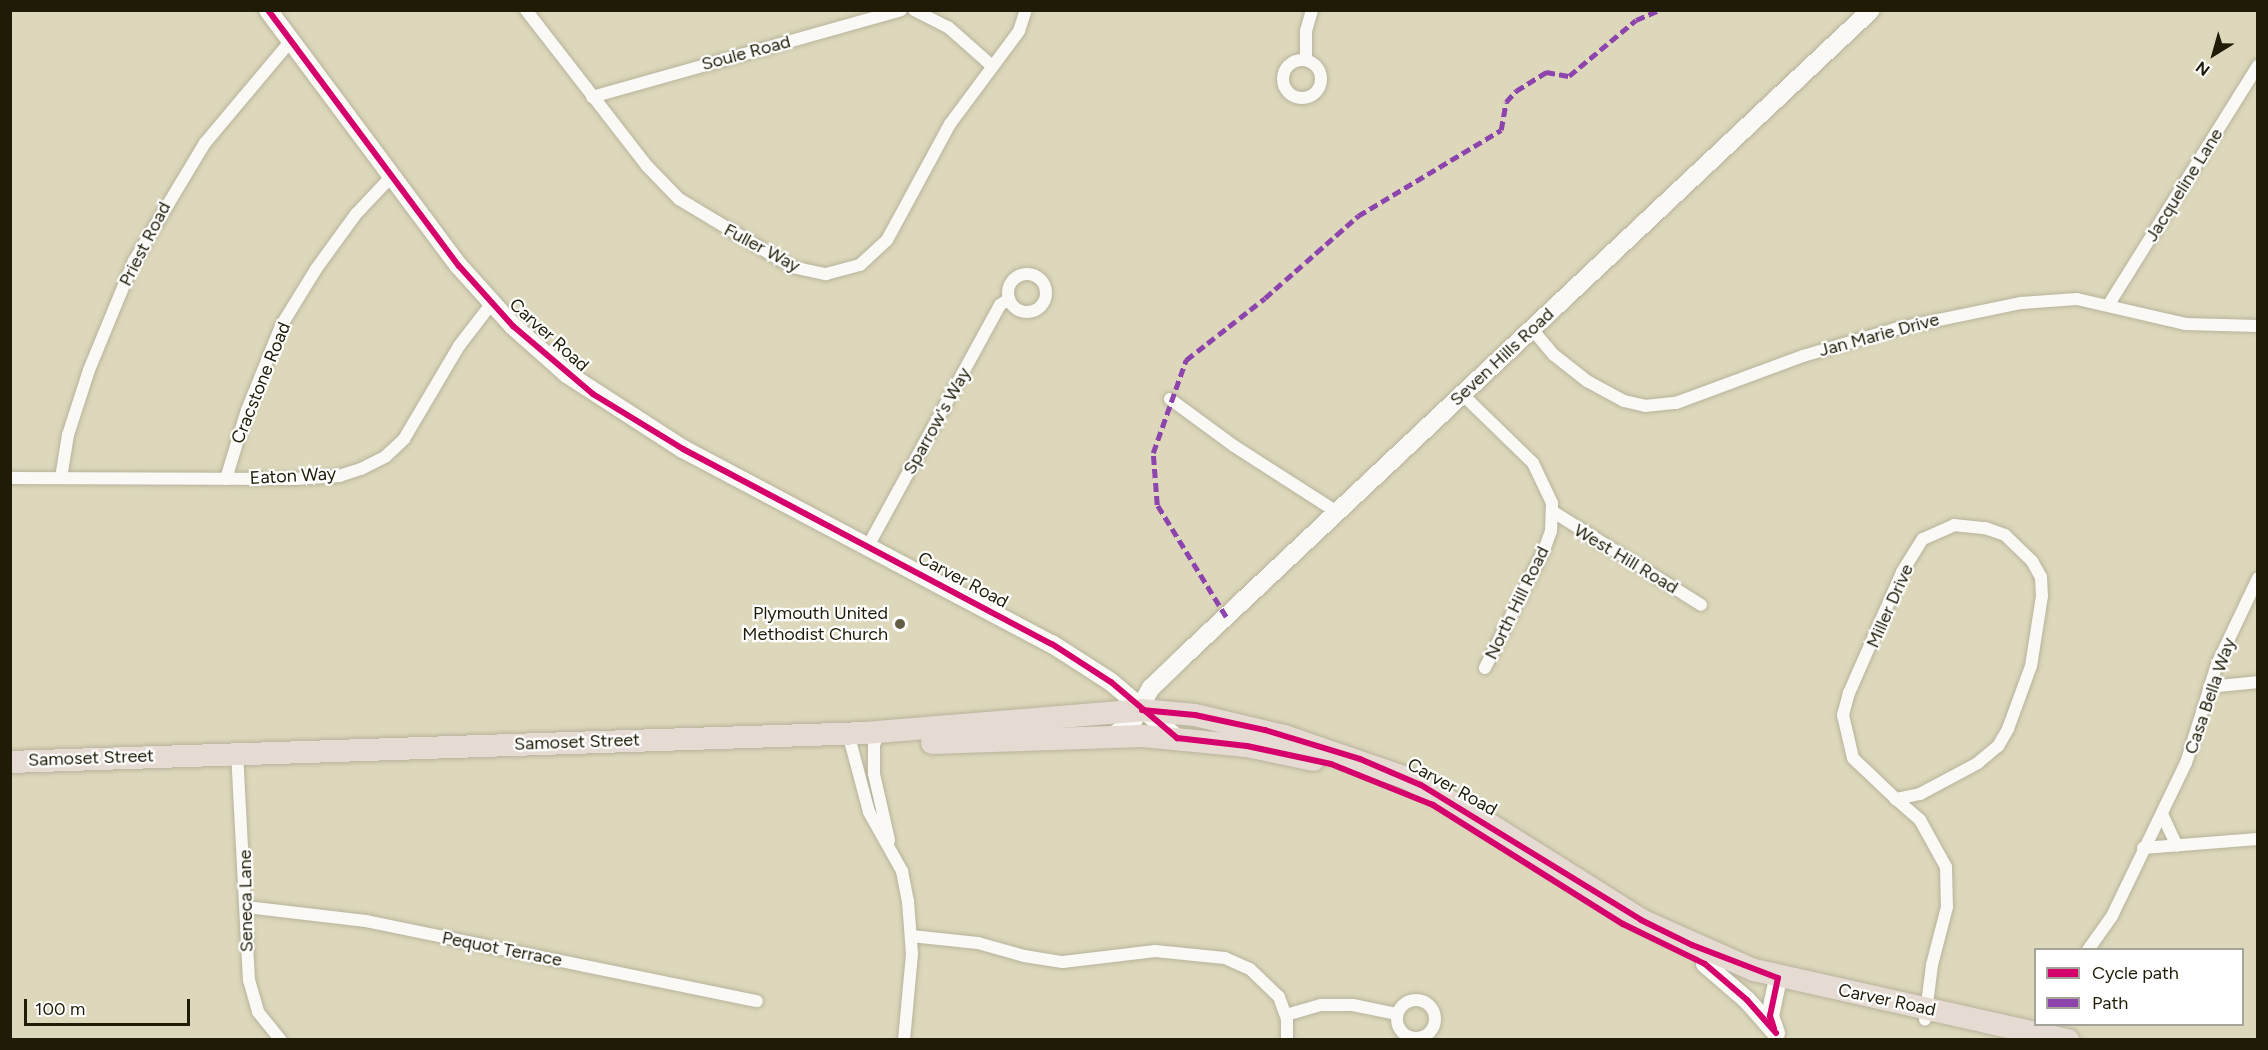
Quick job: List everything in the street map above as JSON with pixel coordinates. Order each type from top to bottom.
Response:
[{"type":"highway","name":"Samoset Street","points":[[876,739],[1142,710]]},
{"type":"highway","name":"Carver Road","points":[[1142,710],[1247,726],[1392,771],[1465,809],[1653,926],[1777,983]]},
{"type":"highway","name":"Samoset Street","points":[[10,762],[237,759],[876,739],[1112,736]]},
{"type":"highway","name":"Carver Road","points":[[1112,736],[1177,738],[1287,753],[1382,782],[1463,823],[1647,938],[1705,964],[1777,983],[1927,1015],[2011,1040]]},
{"type":"highway","name":"Samoset Street","points":[[10,775],[237,759]]},
{"type":"highway","name":"Carver Road","points":[[1927,1015],[2056,1032]]},
{"type":"street","name":"Carver Road","points":[[268,10],[289,43],[391,177],[492,303],[567,374],[620,412],[683,449],[1052,644],[1111,682],[1142,710]]},
{"type":"street","name":"Fuller Way","points":[[526,10],[647,166],[680,199],[792,267],[826,274],[860,265],[883,245],[950,124],[1018,31],[1026,10]]},
{"type":"street","name":"Soule Road","points":[[592,97],[901,10]]},
{"type":"street","points":[[914,10],[948,27],[991,65]]},
{"type":"street","points":[[1306,60],[1306,31],[1312,10]]},
{"type":"street","name":"Seven Hills Road","points":[[1112,736],[1132,723],[1142,710],[1150,688],[1871,10]]},
{"type":"street","name":"Priest Road","points":[[61,478],[68,435],[89,370],[134,261],[206,143],[289,43]]},
{"type":"street","name":"Jacqueline Lane","points":[[2109,304],[2258,66]]},
{"type":"street","name":"Cracstone Road","points":[[226,479],[247,410],[281,326],[316,269],[356,214],[391,177]]},
{"type":"street","name":"Sparrow's Way","points":[[868,546],[1000,305],[1009,299]]},
{"type":"street","name":"Jan Marie Drive","points":[[1532,329],[1554,355],[1587,381],[1624,401],[1659,405],[1841,344],[1935,319],[2021,303],[2078,299],[2109,304],[2185,324],[2258,326]]},
{"type":"street","name":"Eaton Way","points":[[10,478],[226,479],[339,476],[386,456],[414,426],[459,346],[492,303]]},
{"type":"street","name":"North Hill Road","points":[[1462,394],[1533,463],[1550,494],[1552,511],[1551,531],[1544,550],[1485,668]]},
{"type":"street","points":[[1170,399],[1234,446],[1337,512]]},
{"type":"street","name":"West Hill Road","points":[[1552,511],[1701,605]]},
{"type":"street","name":"Miller Drive","points":[[1896,799],[1920,794],[1978,763],[1998,747],[2008,729],[2031,666],[2042,596],[2041,577],[2032,561],[2005,535],[1985,528],[1954,525],[1923,539],[1902,572],[1849,693],[1843,715],[1853,758],[1896,799],[1920,820],[1946,867],[1947,907],[1932,965],[1927,1015]]},
{"type":"street","name":"Casa Bella Way","points":[[2089,948],[2112,916],[2186,763],[2209,687],[2258,578]]},
{"type":"street","points":[[2209,687],[2258,682]]},
{"type":"street","points":[[1142,710],[1177,738]]},
{"type":"street","points":[[876,739],[874,774],[893,856]]},
{"type":"street","points":[[850,740],[869,812],[902,871],[911,936],[911,979],[904,1040]]},
{"type":"street","name":"Seneca Lane","points":[[237,759],[244,829],[246,907],[253,1000],[263,1020],[281,1040]]},
{"type":"street","points":[[2162,814],[2177,846]]},
{"type":"street","points":[[2143,848],[2258,839]]},
{"type":"street","name":"Pequot Terrace","points":[[246,907],[358,919],[758,1001]]},
{"type":"street","points":[[911,936],[978,943],[1024,956],[1063,962],[1155,951],[1209,954],[1238,963],[1260,977],[1279,997],[1286,1015],[1287,1040]]},
{"type":"street","points":[[1705,964],[1753,1006],[1778,1036]]},
{"type":"street","points":[[1777,983],[1770,1016],[1778,1036]]},
{"type":"street","points":[[1286,1015],[1321,1005],[1353,1005],[1397,1014]]},
{"type":"marked path","points":[[1226,617],[1157,505],[1153,453],[1186,360],[1265,298],[1358,216],[1501,130],[1506,102],[1516,91],[1546,72],[1569,76],[1636,20],[1660,10]]},
{"type":"cycle path","points":[[268,10],[459,266],[513,326],[593,394],[683,449],[1052,644],[1111,682],[1177,738],[1247,746],[1331,764],[1433,805],[1623,924],[1705,964],[1747,1000],[1776,1033]]},
{"type":"cycle path","points":[[1142,710],[1195,715],[1265,730],[1360,759],[1421,785],[1641,920],[1692,945],[1778,978],[1770,1016],[1774,1028]]},
{"type":"place","name":"Plymouth United Methodist Church","points":[[900,624]]}]
